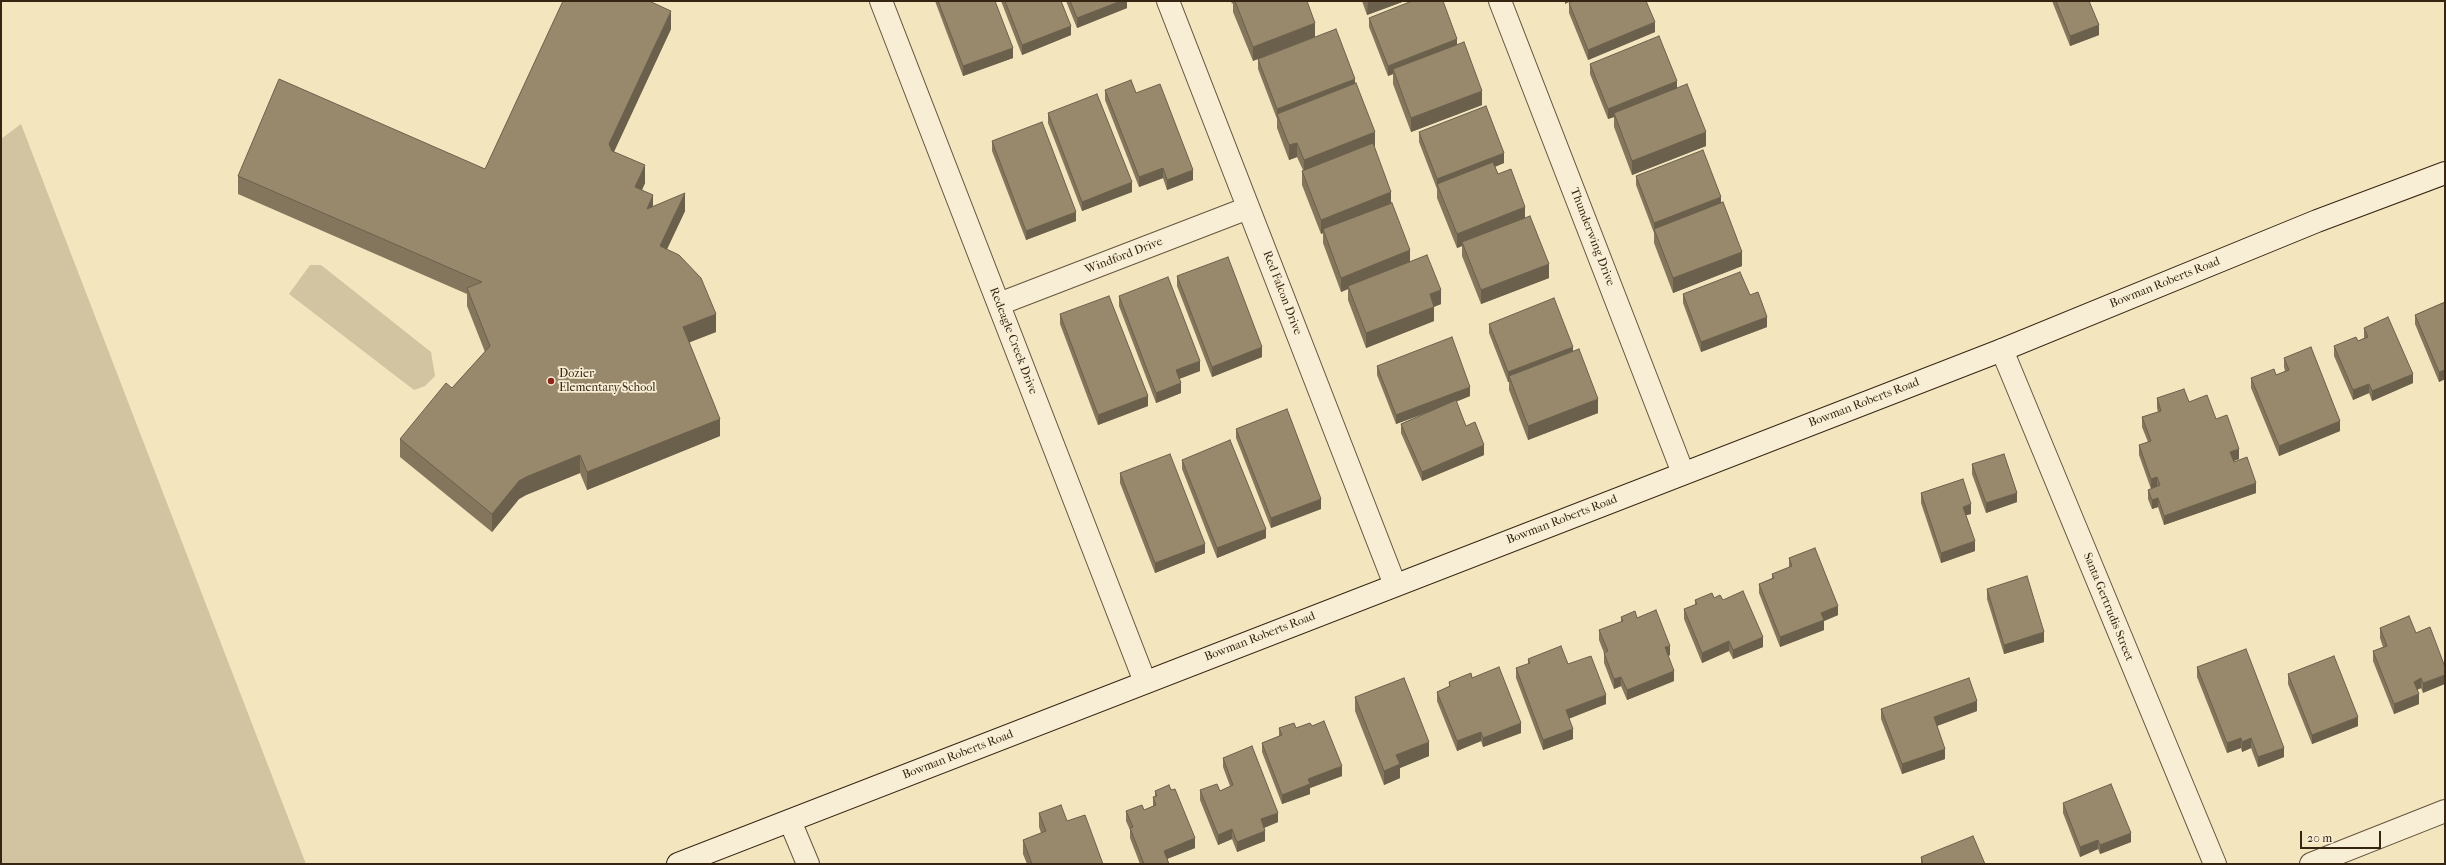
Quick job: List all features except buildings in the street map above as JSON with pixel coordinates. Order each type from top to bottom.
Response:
[{"type":"street","name":"Redeagle Creek Drive","points":[[881,1],[1144,682]]},
{"type":"street","name":"Red Falcon Drive","points":[[1168,1],[1395,585]]},
{"type":"street","name":"Thunderwing Drive","points":[[1500,1],[1683,473]]},
{"type":"street","name":"Bowman Roberts Road","points":[[678,864],[2002,350],[2318,221],[2445,173]]},
{"type":"street","name":"Windford Drive","points":[[999,304],[1248,208]]},
{"type":"street","name":"Santa Gertrudis Street","points":[[2002,350],[2215,864]]},
{"type":"street","points":[[2311,864],[2445,811]]},
{"type":"street","points":[[790,821],[808,864]]},
{"type":"shaded area","points":[[21,124],[306,864],[1,864],[1,139]]},
{"type":"shaded area","points":[[310,265],[321,265],[431,352],[435,376],[425,386],[414,390],[289,294]]},
{"type":"place","name":"Dozier Elementary School","points":[[551,381]]}]
